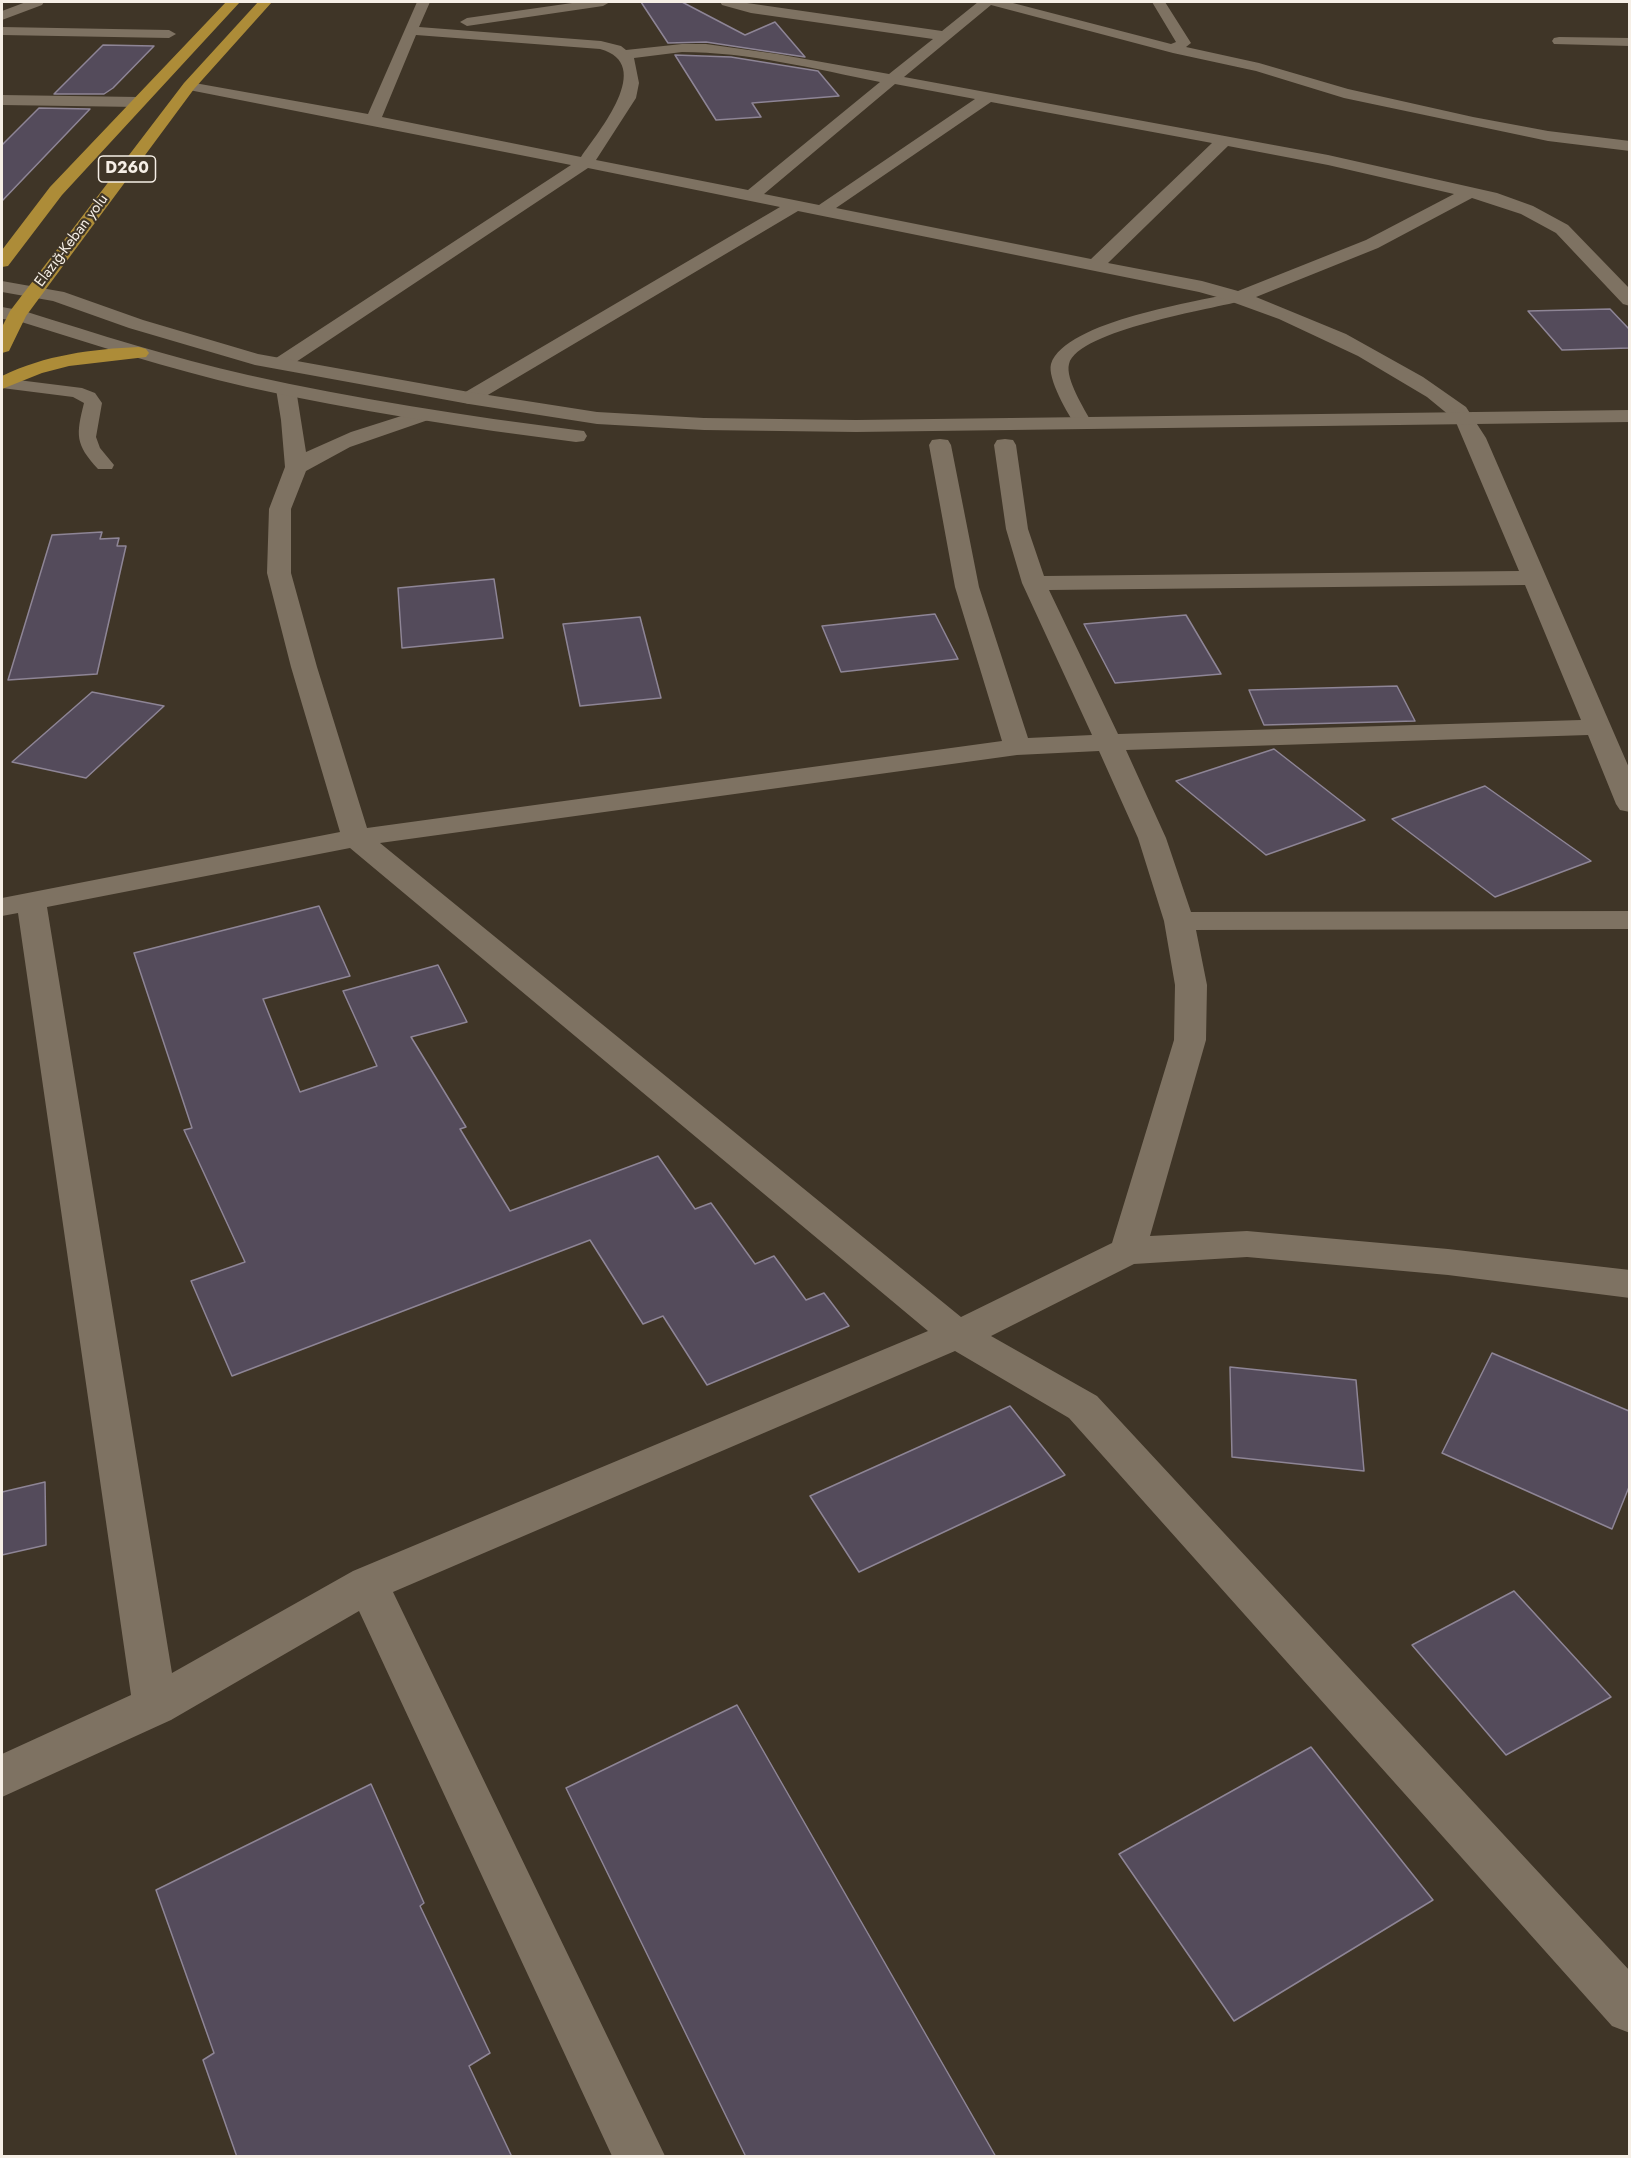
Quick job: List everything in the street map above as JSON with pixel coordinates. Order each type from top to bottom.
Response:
[{"type":"highway","name":"D260","points":[[2,262],[56,191],[232,2]]},
{"type":"highway","name":"Elazığ-Keban yolu","points":[[2,347],[9,314],[34,292],[189,86],[265,2]]},
{"type":"highway","points":[[2,383],[24,372],[65,360],[139,353]]},
{"type":"street","points":[[2,16],[37,2]]},
{"type":"street","points":[[373,120],[423,2]]},
{"type":"street","points":[[412,31],[603,2]]},
{"type":"street","points":[[727,2],[751,9],[944,36]]},
{"type":"street","points":[[751,196],[986,2]]},
{"type":"street","points":[[996,2],[1173,48],[1233,60],[1344,93],[1548,136],[1629,146]]},
{"type":"street","points":[[1160,2],[1184,43],[1173,48]]},
{"type":"street","points":[[280,364],[586,162],[628,98],[632,83],[630,65],[624,55],[616,49],[601,45],[412,31]]},
{"type":"street","points":[[5,34],[169,34]]},
{"type":"street","points":[[1559,41],[1629,42]]},
{"type":"street","points":[[624,55],[682,48],[717,49],[1328,159],[1470,192],[1510,203],[1562,229],[1626,292]]},
{"type":"street","points":[[189,86],[373,120],[1096,264],[1240,297],[1296,318],[1391,366],[1433,392],[1469,427],[1628,798]]},
{"type":"street","points":[[822,210],[987,98]]},
{"type":"street","points":[[2,100],[138,102]]},
{"type":"street","points":[[1096,264],[1225,140]]},
{"type":"street","points":[[1240,297],[1372,244],[1470,192]]},
{"type":"street","points":[[470,398],[796,205]]},
{"type":"street","points":[[2,287],[57,296],[217,349],[280,364],[597,418],[704,424],[1085,433],[1469,427],[1629,416]]},
{"type":"street","points":[[9,314],[139,353],[248,381],[424,415],[564,436],[757,445]]},
{"type":"street","points":[[286,389],[296,467],[280,509],[279,573],[304,668],[356,838],[958,1335],[1083,1407],[1629,2008]]},
{"type":"street","points":[[296,467],[327,448],[424,415]]},
{"type":"street","points":[[1469,427],[1629,436]]},
{"type":"street","points":[[781,445],[997,445],[1017,529],[1034,583],[1152,838],[1179,921],[1191,985],[1190,1040],[1128,1251]]},
{"type":"street","points":[[940,445],[967,587],[1017,747]]},
{"type":"street","points":[[1034,583],[1534,578]]},
{"type":"street","points":[[155,1706],[16,904],[356,838],[1017,747],[1109,742],[1597,727]]},
{"type":"street","points":[[1179,921],[1629,920]]},
{"type":"street","points":[[2,1776],[155,1706],[368,1584],[958,1335],[1128,1251],[1247,1244],[1448,1262],[1629,1284]]},
{"type":"street","points":[[368,1584],[639,2157]]},
{"type":"lane","points":[[1085,433],[1059,373],[1064,354],[1072,345],[1110,327],[1240,297]]},
{"type":"lane","points":[[2,383],[76,392],[89,396],[93,403],[85,438],[89,447],[105,465]]},
{"type":"building","points":[[641,2],[682,2],[745,35],[775,22],[805,57],[706,42],[668,43]]},
{"type":"building","points":[[103,45],[154,46],[113,88],[104,94],[54,94]]},
{"type":"building","points":[[675,55],[731,57],[818,71],[839,96],[752,103],[761,117],[716,120]]},
{"type":"building","points":[[39,108],[90,109],[2,201],[2,145]]},
{"type":"building","points":[[1610,309],[1629,329],[1629,348],[1562,350],[1528,311]]},
{"type":"building","points":[[102,532],[100,539],[119,538],[117,546],[126,546],[97,674],[8,680],[52,535]]},
{"type":"building","points":[[494,579],[503,638],[402,648],[398,588]]},
{"type":"building","points":[[935,614],[958,659],[841,672],[822,626]]},
{"type":"building","points":[[1186,615],[1221,674],[1115,683],[1084,624]]},
{"type":"building","points":[[640,617],[661,698],[580,706],[563,624]]},
{"type":"building","points":[[1397,686],[1415,721],[1264,725],[1249,690]]},
{"type":"building","points":[[92,692],[164,706],[86,778],[12,762]]},
{"type":"building","points":[[1274,749],[1365,820],[1266,855],[1176,781]]},
{"type":"building","points":[[1485,786],[1591,861],[1495,897],[1392,819]]},
{"type":"building","points":[[319,906],[350,976],[263,999],[300,1092],[377,1066],[343,991],[438,965],[467,1022],[411,1037],[466,1127],[460,1129],[510,1211],[658,1156],[695,1209],[711,1203],[755,1264],[774,1256],[806,1300],[824,1293],[849,1326],[707,1385],[663,1316],[643,1324],[590,1240],[232,1376],[191,1281],[245,1262],[184,1130],[192,1128],[134,953]]},
{"type":"building","points":[[1492,1353],[1629,1411],[1629,1487],[1612,1529],[1442,1453]]},
{"type":"building","points":[[1230,1367],[1356,1380],[1364,1471],[1232,1457]]},
{"type":"building","points":[[1010,1406],[1065,1475],[859,1572],[810,1496]]},
{"type":"building","points":[[45,1482],[46,1545],[2,1555],[2,1492]]},
{"type":"building","points":[[1514,1591],[1611,1697],[1506,1755],[1412,1645]]},
{"type":"building","points":[[737,1705],[996,2157],[746,2157],[566,1788]]},
{"type":"building","points":[[1311,1747],[1433,1900],[1234,2021],[1119,1854]]},
{"type":"building","points":[[371,1784],[424,1903],[420,1906],[490,2053],[469,2066],[512,2157],[237,2157],[203,2060],[214,2053],[156,1890]]}]
